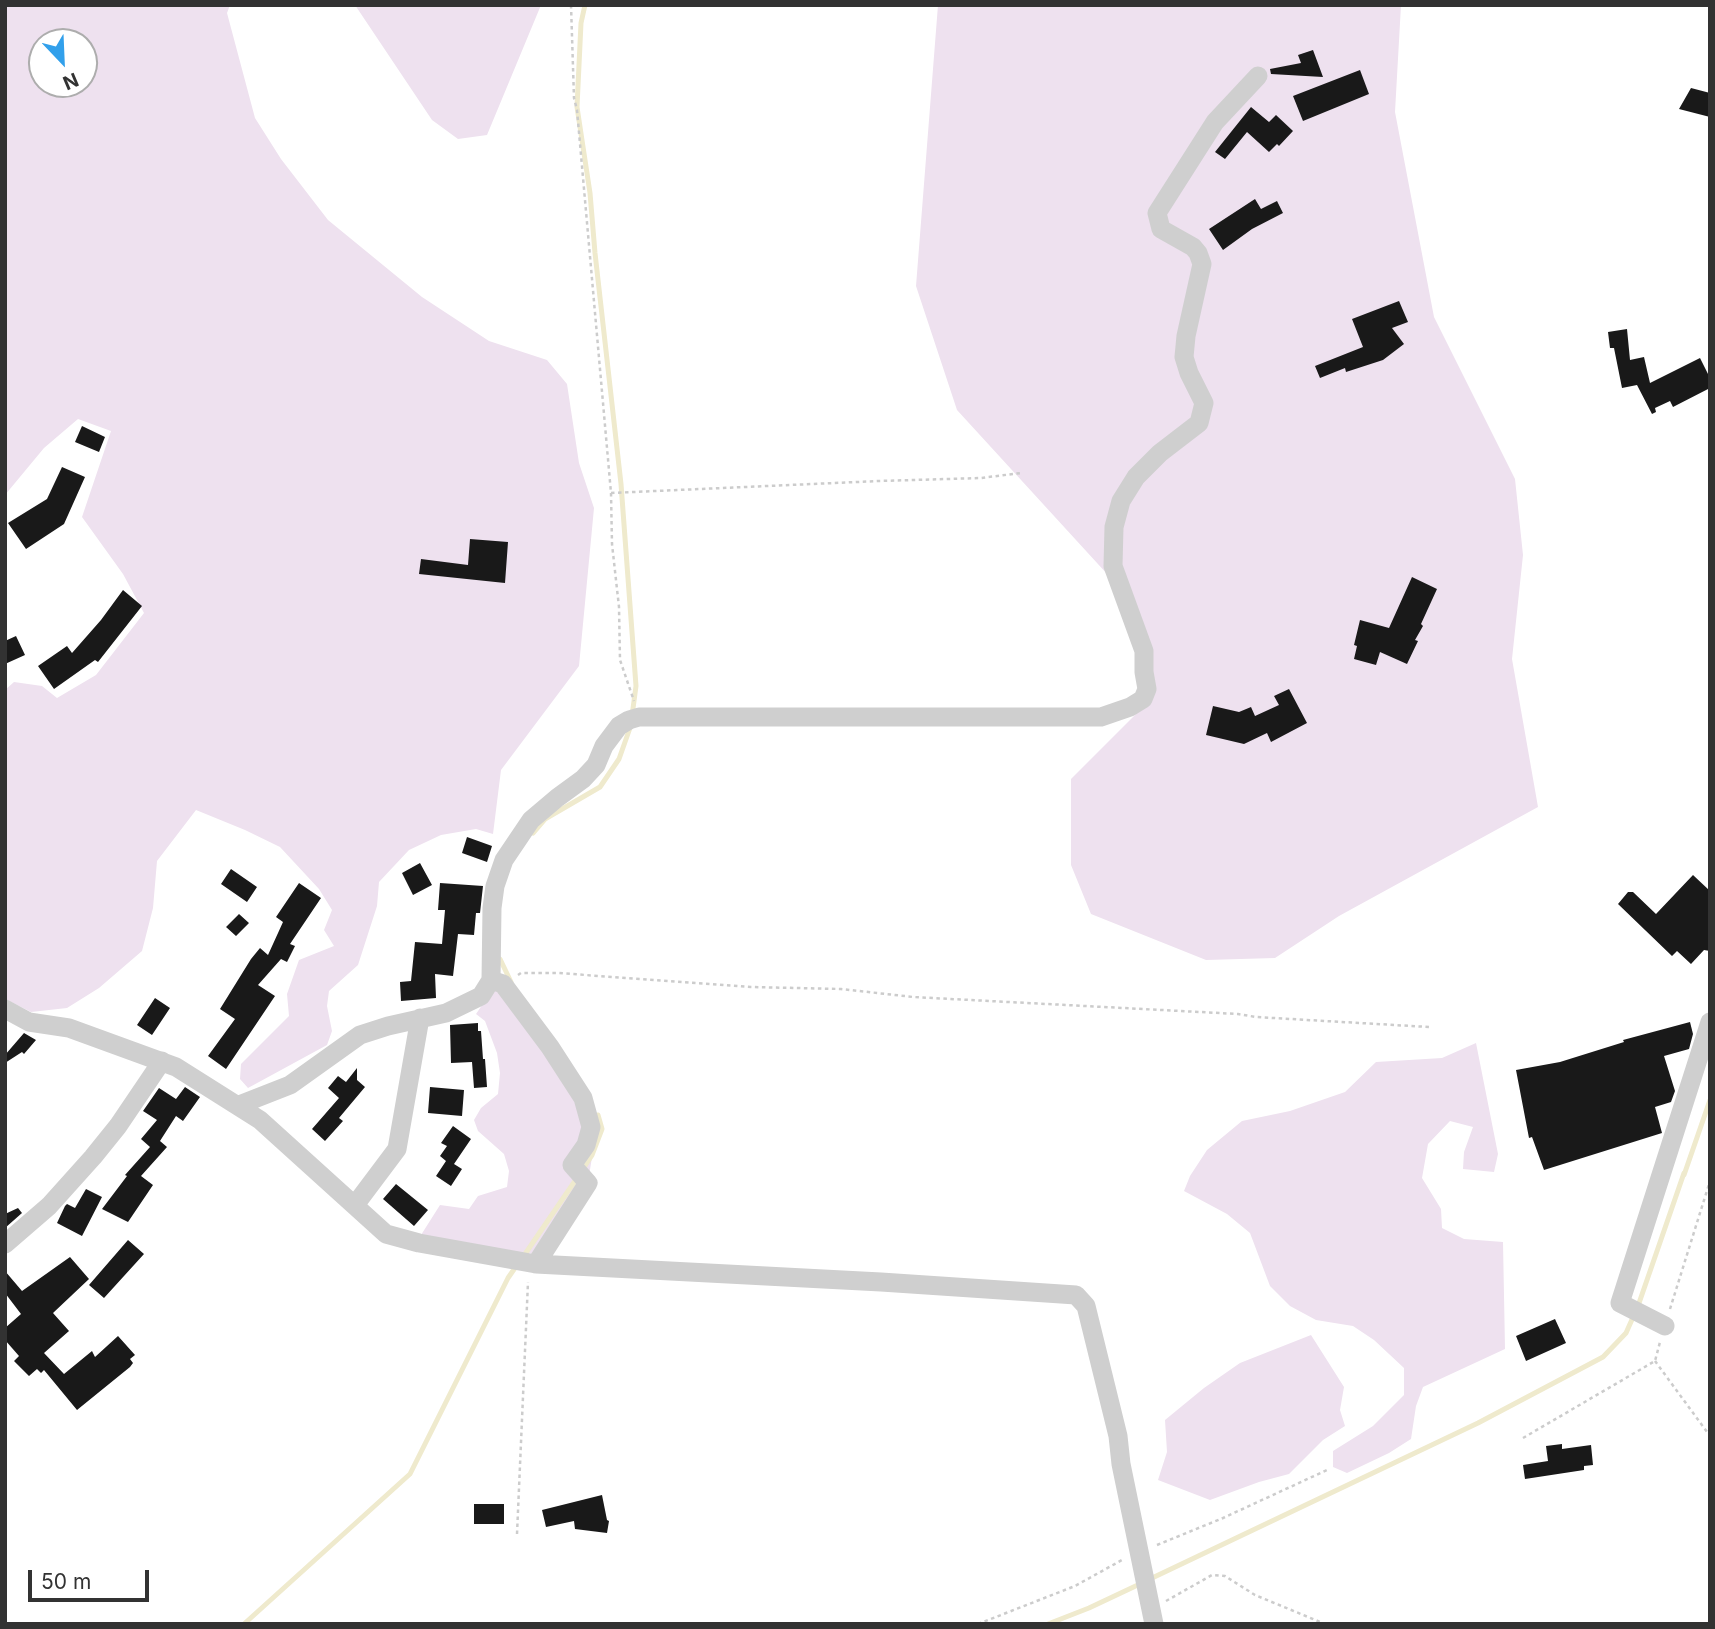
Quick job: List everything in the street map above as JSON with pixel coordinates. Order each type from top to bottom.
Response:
[{"type":"street","points":[[239,1105],[290,1084],[360,1035],[446,1013],[481,996],[491,979],[492,908],[495,886],[504,860],[531,820],[583,779],[596,765],[604,746],[619,726],[639,717],[1101,717],[1130,707],[1143,699],[1147,689],[1144,652],[1113,566],[1114,527],[1121,501],[1136,477],[1160,453],[1199,423],[1204,403],[1184,357],[1202,264],[1193,247],[1161,229],[1157,213],[1214,122],[1258,76]]},
{"type":"street","points":[[491,979],[503,984],[558,1058],[583,1098],[590,1127],[586,1144],[572,1165],[588,1184],[532,1262]]},
{"type":"street","points":[[5,1009],[29,1022],[69,1028],[176,1067],[260,1120],[386,1234],[419,1243],[532,1262],[1076,1295],[1086,1306],[1118,1436],[1121,1464],[1152,1612]]},
{"type":"street","points":[[355,1205],[397,1149],[420,1018]]},
{"type":"street","points":[[1665,1326],[1619,1303],[1710,1022]]},
{"type":"street","points":[[5,1244],[50,1206],[93,1157],[118,1126],[162,1061]]},
{"type":"path","points":[[571,5],[570,44],[574,99],[611,493],[620,660],[639,717]]},
{"type":"path","points":[[611,493],[981,478],[1021,473]]},
{"type":"path","points":[[521,973],[558,973],[751,987],[841,989],[913,998],[1238,1014],[1429,1027]]},
{"type":"path","points":[[517,1534],[532,1262]]},
{"type":"path","points":[[1655,1361],[1710,1436]]},
{"type":"path","points":[[1152,1612],[1186,1588],[1212,1575],[1225,1576],[1255,1595],[1325,1624]]},
{"type":"shaded area","points":[[5,5],[230,5],[227,13],[255,118],[281,159],[328,220],[422,297],[489,341],[547,360],[567,384],[579,463],[594,508],[579,666],[501,770],[493,834],[476,829],[441,835],[409,850],[379,882],[377,906],[358,965],[329,991],[327,1006],[332,1031],[327,1045],[248,1088],[240,1079],[241,1064],[289,1016],[287,994],[299,960],[334,946],[324,930],[332,910],[319,889],[280,847],[196,810],[157,861],[153,908],[142,951],[99,988],[67,1008],[31,1012],[5,999],[5,690],[14,682],[42,686],[57,698],[96,675],[144,613],[123,574],[82,517],[111,431],[78,419],[44,448],[5,495]]},
{"type":"shaded area","points":[[355,5],[541,5],[487,135],[458,139],[432,120]]},
{"type":"shaded area","points":[[938,5],[1401,5],[1395,112],[1434,317],[1515,479],[1523,555],[1512,659],[1538,807],[1339,916],[1275,958],[1206,960],[1091,914],[1071,865],[1071,779],[1136,714],[1141,669],[1119,587],[957,410],[916,286]]},
{"type":"shaded area","points":[[495,986],[577,1096],[595,1138],[589,1176],[535,1254],[464,1246],[421,1235],[440,1205],[469,1209],[478,1196],[507,1187],[509,1171],[504,1154],[478,1131],[474,1120],[481,1108],[498,1094],[500,1073],[497,1053],[485,1021],[476,1014]]},
{"type":"shaded area","points":[[1476,1043],[1498,1154],[1494,1172],[1463,1169],[1464,1152],[1473,1127],[1450,1121],[1428,1144],[1422,1178],[1441,1209],[1442,1228],[1464,1239],[1503,1242],[1505,1349],[1423,1387],[1416,1406],[1411,1439],[1347,1473],[1333,1467],[1333,1451],[1373,1426],[1404,1395],[1404,1368],[1374,1340],[1353,1326],[1316,1320],[1290,1306],[1270,1286],[1250,1233],[1227,1214],[1184,1191],[1190,1176],[1207,1150],[1242,1121],[1290,1111],[1345,1092],[1376,1062],[1442,1058]]},
{"type":"shaded area","points":[[1311,1335],[1344,1387],[1340,1410],[1345,1426],[1323,1440],[1289,1474],[1210,1500],[1158,1480],[1167,1452],[1165,1420],[1240,1363]]},
{"type":"building","points":[[1313,50],[1323,77],[1271,74],[1270,69],[1301,63],[1298,55]]},
{"type":"building","points":[[1360,70],[1369,94],[1303,121],[1293,96]]},
{"type":"building","points":[[1691,88],[1710,93],[1710,117],[1679,109]]},
{"type":"building","points":[[1251,107],[1269,122],[1276,115],[1293,131],[1269,152],[1247,132],[1225,159],[1215,152]]},
{"type":"building","points":[[1255,199],[1261,209],[1277,201],[1283,213],[1252,229],[1223,250],[1209,229]]},
{"type":"building","points":[[1399,301],[1408,322],[1392,328],[1404,344],[1383,360],[1346,372],[1345,368],[1320,378],[1315,366],[1363,347],[1352,319]]},
{"type":"building","points":[[1627,329],[1630,360],[1644,357],[1650,383],[1700,358],[1710,378],[1710,388],[1673,407],[1670,401],[1655,408],[1656,412],[1652,414],[1637,385],[1622,388],[1614,348],[1610,348],[1608,332]]},
{"type":"building","points":[[82,426],[105,437],[99,452],[75,442]]},
{"type":"building","points":[[62,467],[85,477],[64,524],[26,549],[8,523],[47,499]]},
{"type":"building","points":[[470,539],[508,542],[505,583],[419,574],[421,559],[468,565]]},
{"type":"building","points":[[1412,577],[1437,589],[1407,664],[1380,652],[1376,665],[1354,659],[1357,646],[1354,645],[1360,620],[1389,628]]},
{"type":"building","points":[[123,590],[142,606],[98,662],[95,660],[54,689],[38,666],[67,646],[72,653]]},
{"type":"building","points":[[16,636],[25,655],[5,664],[5,641]]},
{"type":"building","points":[[1289,689],[1307,723],[1271,742],[1267,733],[1244,744],[1206,735],[1213,706],[1239,712],[1251,707],[1255,716],[1279,705],[1274,696]]},
{"type":"building","points":[[467,837],[492,846],[487,862],[462,853]]},
{"type":"building","points":[[420,863],[432,885],[413,895],[402,873]]},
{"type":"building","points":[[231,869],[257,887],[247,902],[221,884]]},
{"type":"building","points":[[1693,875],[1710,891],[1710,951],[1704,950],[1691,964],[1677,951],[1672,956],[1618,904],[1628,892],[1633,892],[1656,914]]},
{"type":"building","points":[[299,883],[321,898],[290,944],[295,946],[287,962],[281,959],[258,985],[275,996],[226,1069],[208,1056],[235,1019],[220,1009],[260,948],[268,955],[283,922],[276,917]]},
{"type":"building","points":[[440,883],[483,886],[474,935],[458,934],[453,976],[435,974],[436,998],[401,1001],[400,982],[411,981],[415,942],[442,944],[445,910],[438,910]]},
{"type":"building","points":[[239,914],[249,923],[236,936],[226,927]]},
{"type":"building","points":[[155,998],[170,1008],[152,1035],[137,1025]]},
{"type":"building","points":[[1690,1022],[1693,1034],[1689,1049],[1664,1056],[1675,1091],[1671,1102],[1655,1107],[1662,1133],[1544,1170],[1532,1137],[1529,1138],[1516,1070],[1560,1062],[1624,1042],[1623,1040]]},
{"type":"building","points":[[478,1023],[487,1087],[474,1088],[472,1062],[451,1063],[450,1025]]},
{"type":"building","points":[[24,1033],[36,1040],[24,1054],[22,1052],[5,1063],[5,1055]]},
{"type":"building","points":[[357,1068],[357,1080],[365,1087],[339,1118],[343,1121],[325,1141],[312,1129],[339,1098],[328,1088],[338,1076],[346,1082]]},
{"type":"building","points":[[185,1087],[200,1097],[183,1121],[176,1116],[160,1141],[167,1147],[141,1176],[153,1185],[128,1222],[102,1209],[127,1176],[125,1175],[150,1147],[141,1139],[157,1120],[143,1111],[159,1088],[176,1099]]},
{"type":"building","points":[[430,1087],[464,1090],[462,1116],[428,1113]]},
{"type":"building","points":[[453,1126],[471,1139],[454,1164],[462,1169],[451,1186],[436,1176],[446,1161],[440,1156],[447,1146],[441,1143]]},
{"type":"building","points":[[396,1184],[428,1210],[414,1226],[383,1199]]},
{"type":"building","points":[[86,1189],[102,1197],[82,1236],[57,1223],[65,1206],[67,1204],[75,1208]]},
{"type":"building","points":[[18,1208],[22,1213],[5,1228],[5,1214]]},
{"type":"building","points":[[128,1240],[144,1254],[104,1298],[89,1285]]},
{"type":"building","points":[[70,1257],[89,1279],[53,1313],[69,1331],[44,1353],[64,1374],[92,1351],[95,1357],[118,1336],[135,1355],[130,1359],[133,1363],[130,1367],[77,1410],[44,1370],[41,1373],[37,1369],[29,1376],[14,1361],[19,1356],[5,1340],[5,1328],[21,1314],[5,1293],[5,1271],[22,1291]]},
{"type":"building","points":[[1555,1319],[1566,1343],[1526,1361],[1516,1336]]},
{"type":"building","points":[[1562,1444],[1562,1449],[1591,1445],[1593,1465],[1584,1466],[1584,1470],[1525,1479],[1523,1465],[1548,1461],[1546,1446]]},
{"type":"building","points":[[602,1495],[609,1521],[607,1533],[575,1529],[574,1521],[546,1527],[542,1510]]},
{"type":"building","points":[[474,1504],[504,1504],[504,1524],[474,1524]]},
{"type":"waterway","points":[[585,5],[581,23],[577,107],[590,193],[621,484],[636,686],[632,716]]},
{"type":"waterway","points":[[533,833],[545,819],[600,787],[619,759],[631,725]]},
{"type":"waterway","points":[[500,959],[511,982]]},
{"type":"waterway","points":[[1684,1175],[1710,1100]]},
{"type":"waterway","points":[[582,1170],[592,1155],[602,1129],[598,1115]]},
{"type":"waterway","points":[[1638,1306],[1684,1173]]},
{"type":"waterway","points":[[523,1257],[577,1178]]},
{"type":"waterway","points":[[244,1624],[410,1474],[517,1265]]},
{"type":"waterway","points":[[1150,1579],[1478,1423],[1603,1357],[1626,1333],[1634,1315]]},
{"type":"waterway","points":[[1048,1624],[1142,1583]]}]
